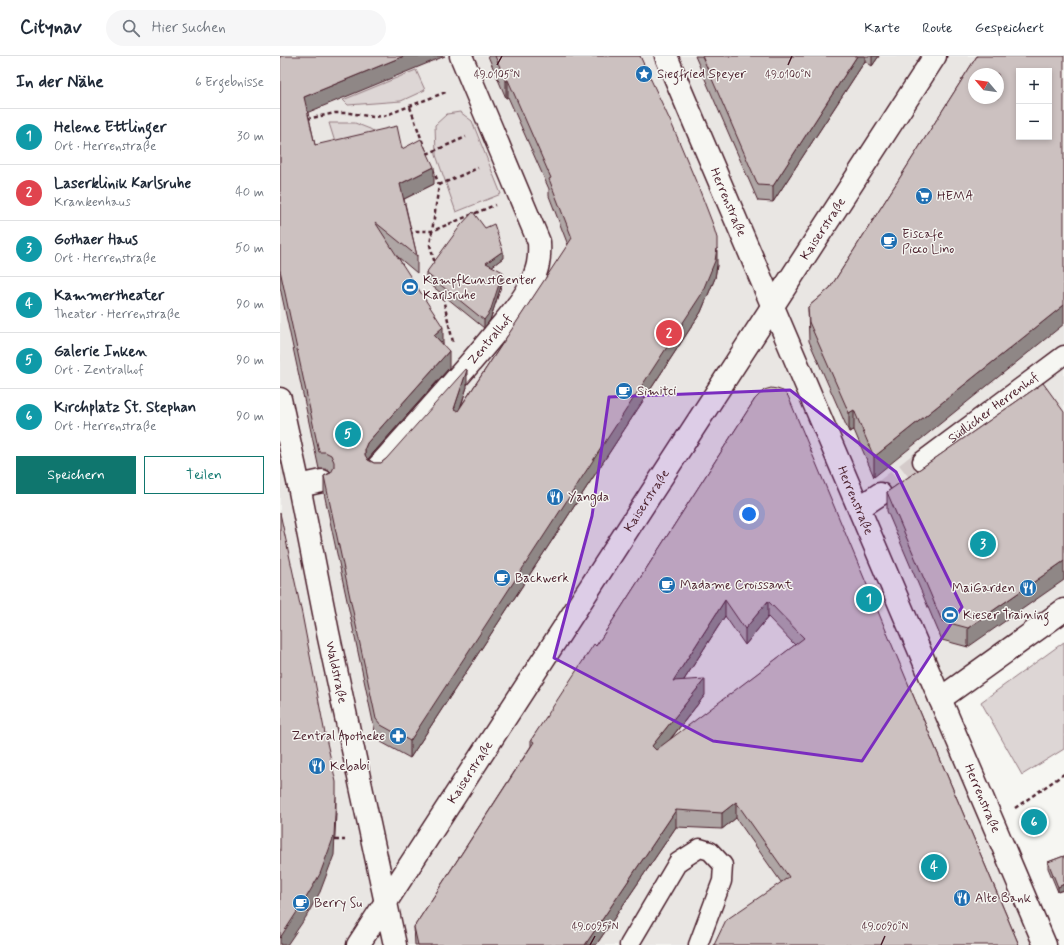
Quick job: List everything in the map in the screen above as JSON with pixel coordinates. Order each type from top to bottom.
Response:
[{"type":"street","name":"Zentralhof","points":[[376,468],[469,366],[508,317],[529,288],[540,258],[538,242],[461,56]]},
{"type":"street","name":"Herrenstraße","points":[[666,56],[1045,945]]},
{"type":"street","name":"Kaiserstraße","points":[[358,945],[935,56]]},
{"type":"street","name":"Waldstraße","points":[[280,399],[300,486],[328,633],[395,945]]},
{"type":"street","points":[[300,486],[322,481]]},
{"type":"street","points":[[859,508],[880,494]]},
{"type":"street","points":[[940,699],[1064,610]]},
{"type":"lane","name":"Südlicher Herrenhof","points":[[922,461],[1064,355]]},
{"type":"lane","points":[[629,945],[678,862],[700,848],[710,851],[723,865],[722,881],[698,945]]},
{"type":"path","points":[[305,119],[335,113],[350,113],[373,117],[384,116],[471,82]]},
{"type":"path","points":[[410,107],[430,160]]},
{"type":"path","points":[[427,154],[490,126]]},
{"type":"path","points":[[439,185],[502,157]]},
{"type":"path","points":[[432,166],[439,185],[430,246],[435,267]]},
{"type":"path","points":[[402,237],[416,231],[432,231],[519,195]]},
{"type":"path","points":[[440,289],[456,355],[469,366]]},
{"type":"path","points":[[993,824],[1064,774]]},
{"type":"highlighted area","points":[[790,390],[896,472],[962,607],[862,761],[713,741],[554,658],[592,516],[609,397]]},
{"type":"shaded area","points":[[280,56],[1064,56],[1064,605],[940,699],[1045,945],[280,945]]},
{"type":"shaded area","points":[[416,70],[425,90],[401,101],[348,105],[343,100]]},
{"type":"shaded area","points":[[460,112],[472,121],[501,194],[456,212],[436,155],[435,125],[447,114]]},
{"type":"shaded area","points":[[329,123],[355,123],[370,129],[395,143],[339,155]]},
{"type":"shaded area","points":[[1064,642],[1064,749],[1022,775],[981,702]]},
{"type":"building","points":[[280,56],[404,56],[304,97],[315,145],[397,126],[402,149],[421,139],[434,167],[400,184],[417,256],[375,222],[443,327],[434,335],[449,351],[367,443],[365,455],[368,460],[374,463],[381,463],[386,459],[466,369],[467,370],[454,409],[458,411],[572,238],[549,179],[551,178],[508,80],[506,81],[495,56],[640,56],[673,127],[700,191],[717,238],[715,261],[701,295],[410,741],[381,725],[376,719],[324,476],[331,473],[334,467],[334,462],[331,455],[325,452],[319,452],[280,270]]},
{"type":"building","points":[[702,56],[857,56],[773,186],[758,185]]},
{"type":"building","points":[[977,56],[1064,56],[1064,305],[874,457],[854,410],[849,413],[809,322],[808,307],[830,288],[968,70],[968,104],[1004,104],[1004,68],[969,68]]},
{"type":"building","points":[[473,212],[485,228],[494,224],[503,251],[486,263],[503,272],[490,312],[484,320],[426,273],[461,225]]},
{"type":"building","points":[[1043,383],[1064,412],[1064,561],[968,628],[942,621],[887,492]]},
{"type":"building","points":[[771,388],[777,389],[783,391],[788,396],[1019,945],[714,945],[726,920],[789,877],[736,802],[722,813],[676,810],[585,945],[418,945],[414,927],[534,742],[531,740],[594,644],[596,646],[621,608],[755,399],[764,390]],"holes":[[[725,600],[745,629],[768,601],[804,638],[656,750],[652,746],[705,679],[673,681]]]},
{"type":"building","points":[[280,513],[336,782],[336,795],[334,836],[320,874],[280,938]]},
{"type":"building","points":[[1064,856],[1064,884],[1058,887],[1048,862]]},
{"type":"tunnel","points":[[880,494],[922,461]]},
{"type":"place","name":"Siegfried Speyer","points":[[644,74]]},
{"type":"place","name":"HEMA","points":[[924,196]]},
{"type":"place","name":"Eiscafe Picco Lino","points":[[889,241]]},
{"type":"place","name":"KampfKunstCenter Karlsruhe","points":[[410,287]]},
{"type":"place","name":"Laserklinik Karlsruhe","points":[[669,333]]},
{"type":"place","name":"Simitci","points":[[624,391]]},
{"type":"place","name":"Galerie Inken","points":[[348,434]]},
{"type":"place","name":"Yangda","points":[[555,497]]},
{"type":"place","name":"Gothaer Haus","points":[[983,544]]},
{"type":"place","name":"Backwerk","points":[[502,578]]},
{"type":"place","name":"Madame Croissant","points":[[667,585]]},
{"type":"place","name":"MaiGarden","points":[[1028,588]]},
{"type":"place","name":"Helene Ettlinger","points":[[869,599]]},
{"type":"place","name":"Kieser Training","points":[[950,615]]},
{"type":"place","name":"Zentral Apotheke","points":[[398,736]]},
{"type":"place","name":"Kebabi","points":[[317,766]]},
{"type":"place","name":"Kirchplatz St. Stephan","points":[[1034,822]]},
{"type":"place","name":"Kammertheater","points":[[934,867]]},
{"type":"place","name":"Alte Bank","points":[[962,898]]},
{"type":"place","name":"Berry Su","points":[[301,903]]}]
